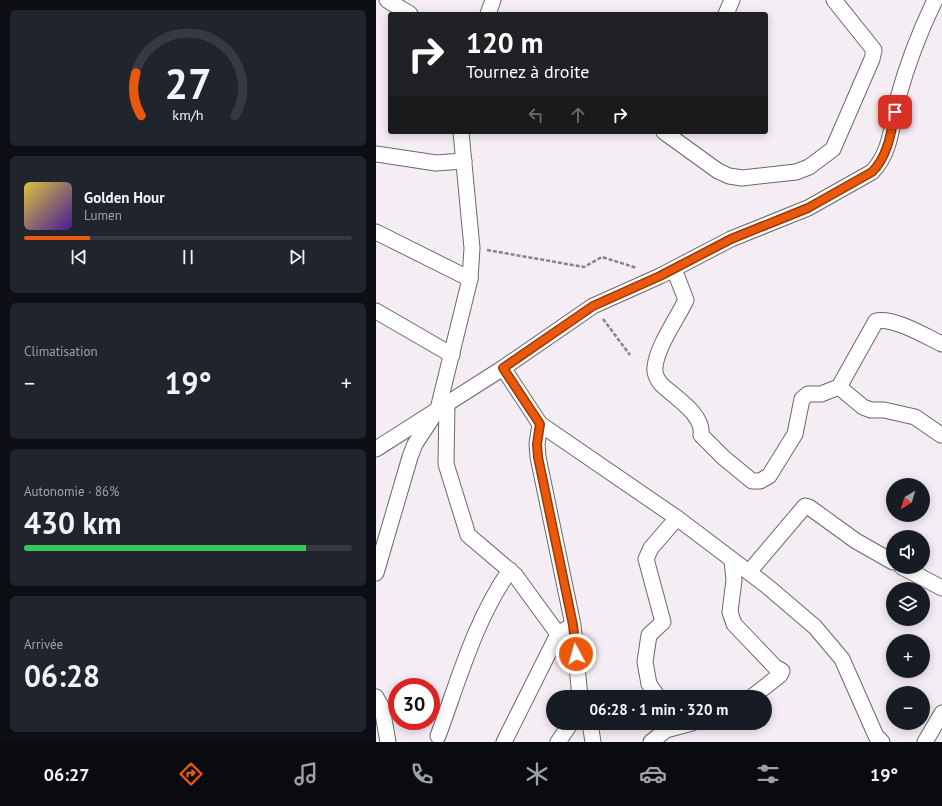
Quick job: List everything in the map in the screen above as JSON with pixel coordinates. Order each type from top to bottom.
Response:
[{"type":"street","points":[[387,0],[407,12]]},
{"type":"street","points":[[489,12],[493,0]]},
{"type":"street","points":[[727,12],[732,0]]},
{"type":"street","points":[[671,134],[718,171],[729,176],[742,178],[796,172],[809,167],[828,154],[837,141],[872,59],[874,50],[834,0]]},
{"type":"street","points":[[376,449],[503,368],[593,306],[660,276],[731,239],[808,208],[872,172],[879,165],[889,142],[898,98],[923,26],[935,0]]},
{"type":"street","points":[[461,134],[472,248],[470,279],[452,355],[443,406],[446,464],[468,535],[510,570],[558,634]]},
{"type":"street","points":[[376,154],[436,164],[464,161]]},
{"type":"street","points":[[376,232],[470,279]]},
{"type":"street","points":[[674,269],[686,300],[658,354],[655,367],[656,378],[660,384],[698,420],[702,429],[701,435],[724,458],[752,480],[760,481],[769,476],[795,434],[802,399],[808,394],[821,394],[839,388],[876,321],[884,319],[893,322],[942,344]]},
{"type":"street","points":[[376,311],[452,355]]},
{"type":"street","points":[[503,368],[540,424],[678,518],[749,572],[815,627],[842,659],[876,736],[882,742]]},
{"type":"street","points":[[839,388],[863,407],[871,410],[884,410],[915,417],[942,438]]},
{"type":"street","points":[[376,573],[410,456],[415,444],[443,406]]},
{"type":"street","points":[[540,424],[537,444],[538,457],[573,625],[579,690]]},
{"type":"street","points":[[749,572],[805,506],[809,507],[856,541],[886,558]]},
{"type":"street","points":[[653,690],[649,684],[645,662],[649,635],[663,622],[646,559],[651,548],[678,518]]},
{"type":"street","points":[[732,560],[734,580],[730,612],[734,624],[775,667],[782,671],[780,675],[761,690]]},
{"type":"street","points":[[438,736],[456,682],[484,613],[510,570]]},
{"type":"street","points":[[915,574],[942,588]]},
{"type":"street","points":[[504,742],[558,634],[573,625]]},
{"type":"street","points":[[376,697],[382,708],[388,742]]},
{"type":"street","points":[[924,742],[942,713]]},
{"type":"street","points":[[558,742],[566,730]]},
{"type":"street","points":[[651,742],[666,730]]},
{"type":"path","points":[[472,248],[584,267],[602,257],[660,276]]},
{"type":"path","points":[[593,306],[630,355]]},
{"type":"route","points":[[576,654],[573,625],[538,457],[537,444],[540,424],[503,368],[593,306],[660,276],[731,239],[808,208],[832,193],[872,172],[879,165],[889,142],[895,112]]}]
